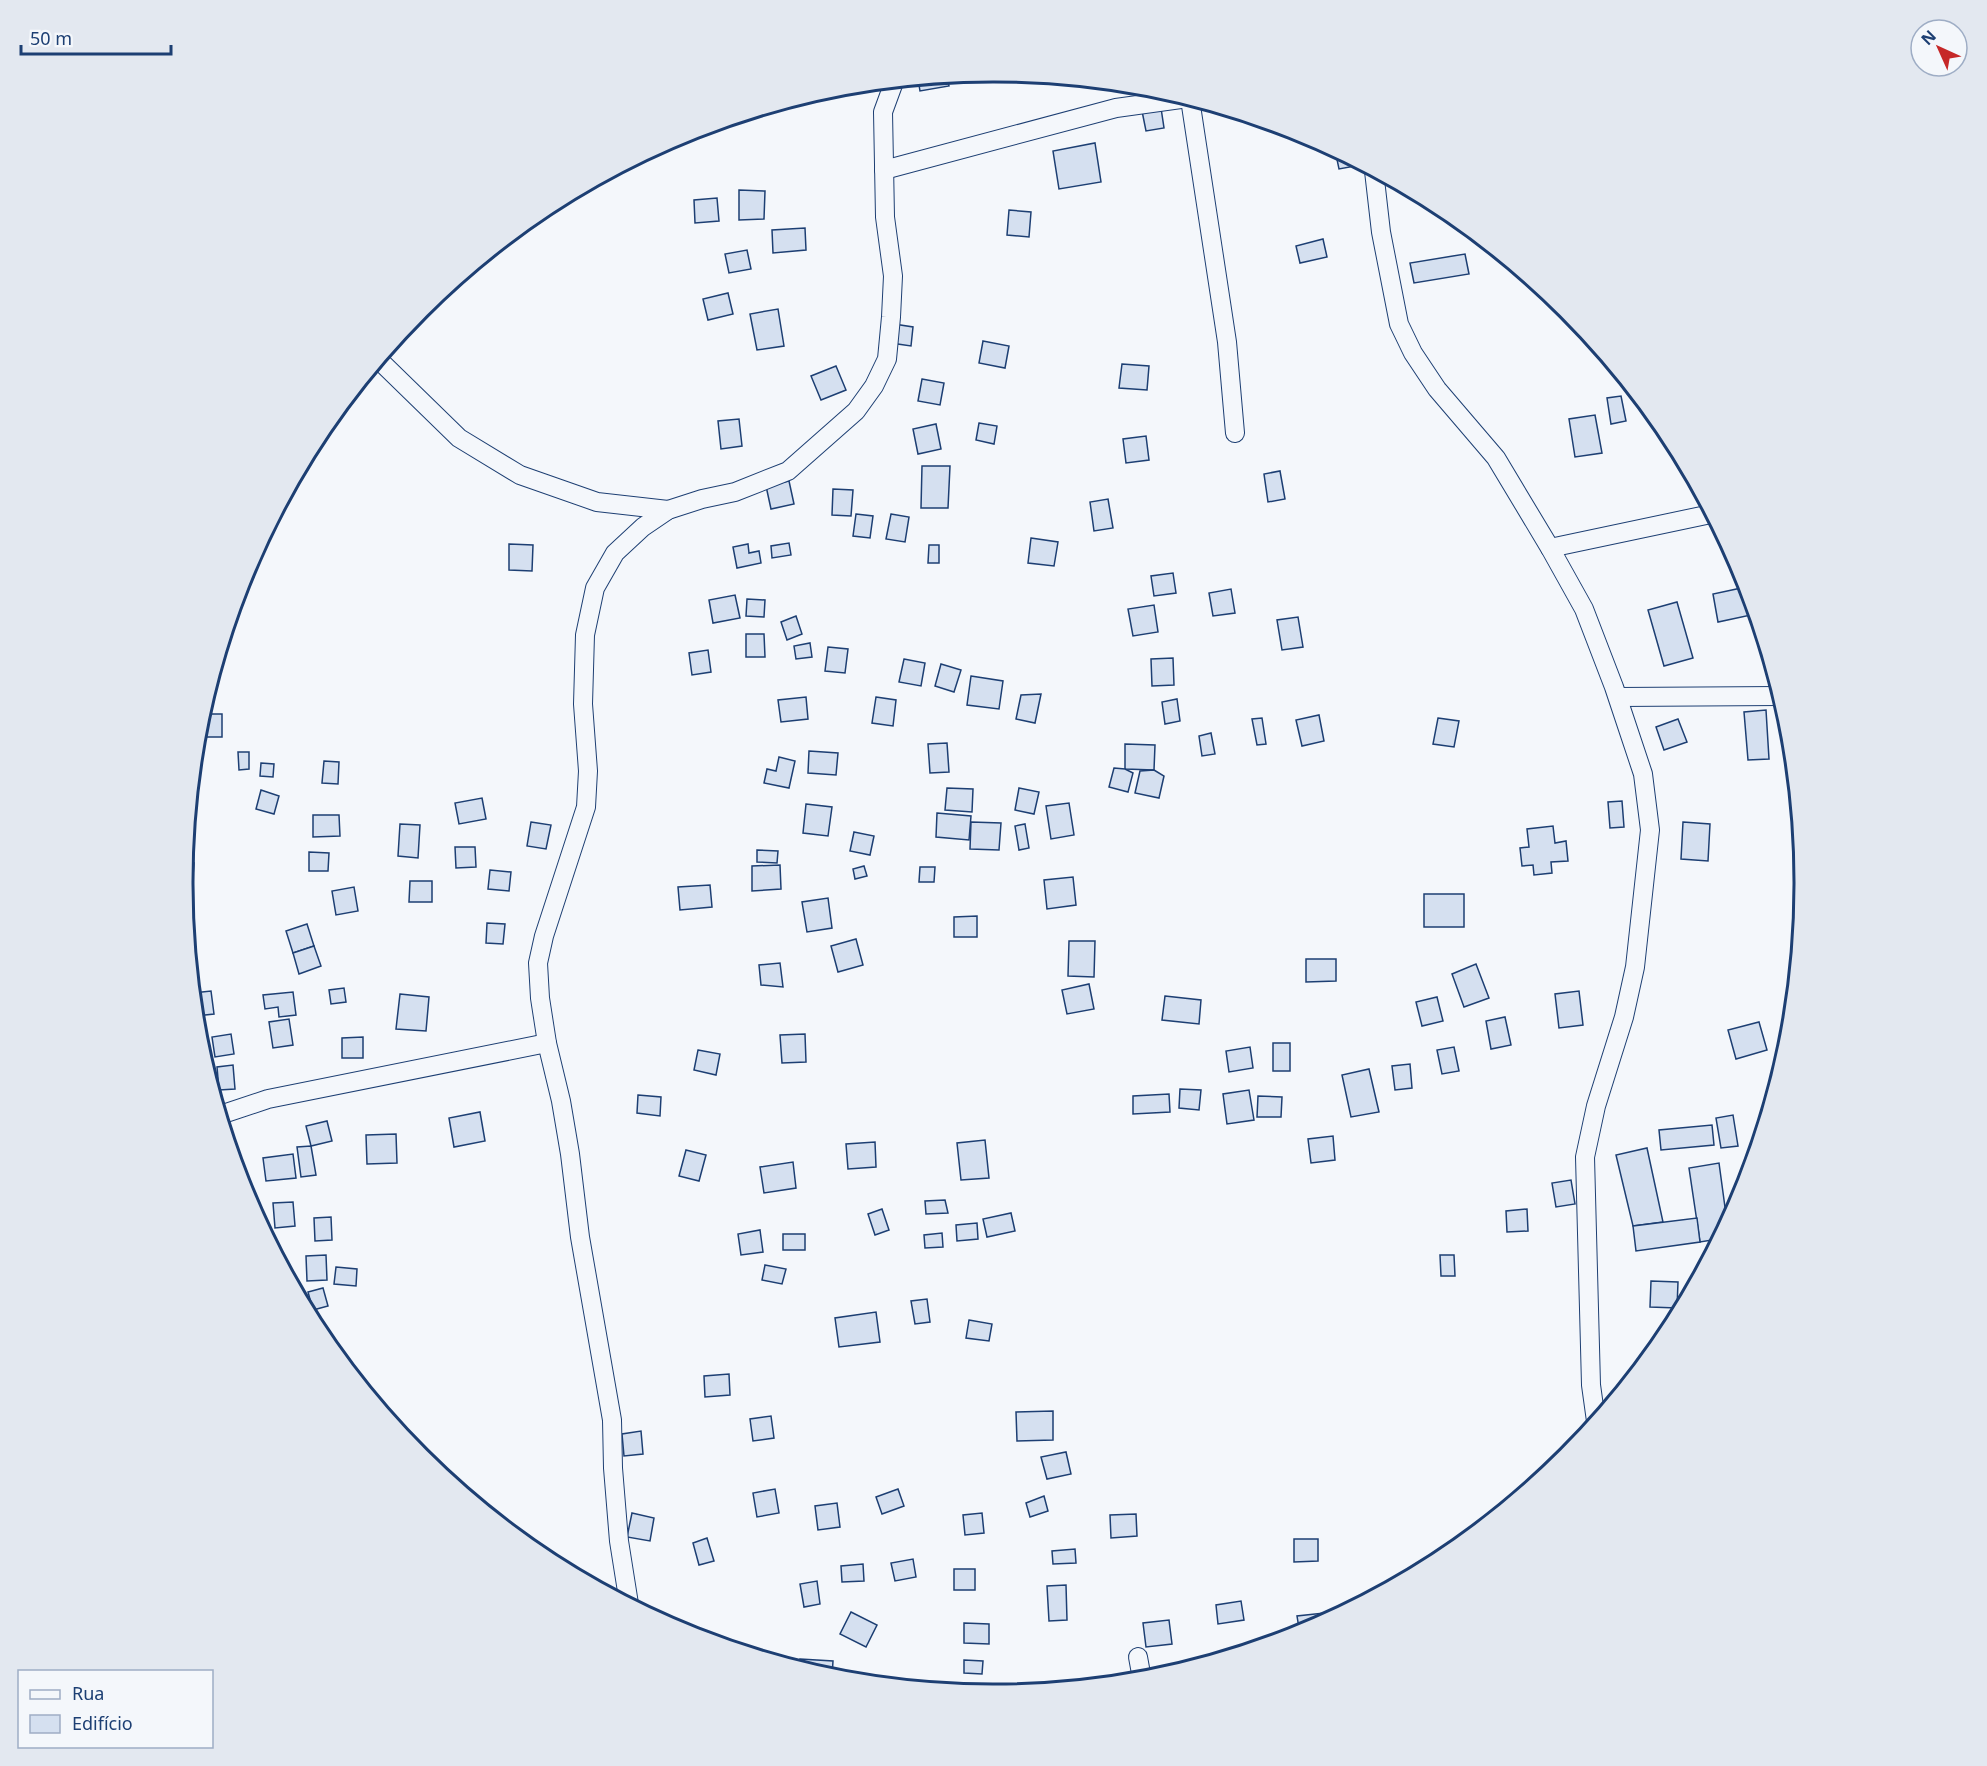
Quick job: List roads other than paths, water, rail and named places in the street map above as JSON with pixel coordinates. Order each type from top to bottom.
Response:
[{"type":"street","points":[[628,1595],[619,1541],[612,1420],[584,1260],[563,1112],[547,1043],[540,998],[538,963],[544,936],[574,850],[586,807],[588,771],[583,704],[585,635],[595,588],[615,553],[643,527],[668,510],[702,499],[735,492],[788,471],[856,411],[874,386],[887,358],[893,276],[885,217],[883,112],[892,89]]},
{"type":"street","points":[[884,170],[1116,108],[1166,102]]},
{"type":"street","points":[[1190,107],[1227,342],[1234,433]]},
{"type":"street","points":[[1375,180],[1381,232],[1399,324],[1413,353],[1437,388],[1496,458],[1584,609],[1618,697],[1643,774],[1650,830],[1635,967],[1624,1017],[1596,1106],[1585,1157],[1591,1385],[1595,1411]]},
{"type":"street","points":[[384,365],[459,438],[520,475],[597,502],[668,510]]},
{"type":"street","points":[[1550,548],[1704,515]]},
{"type":"street","points":[[1618,697],[1772,696]]},
{"type":"street","points":[[227,1113],[278,1097],[547,1043]]},
{"type":"street","points":[[1138,1657],[1140,1670]]}]
